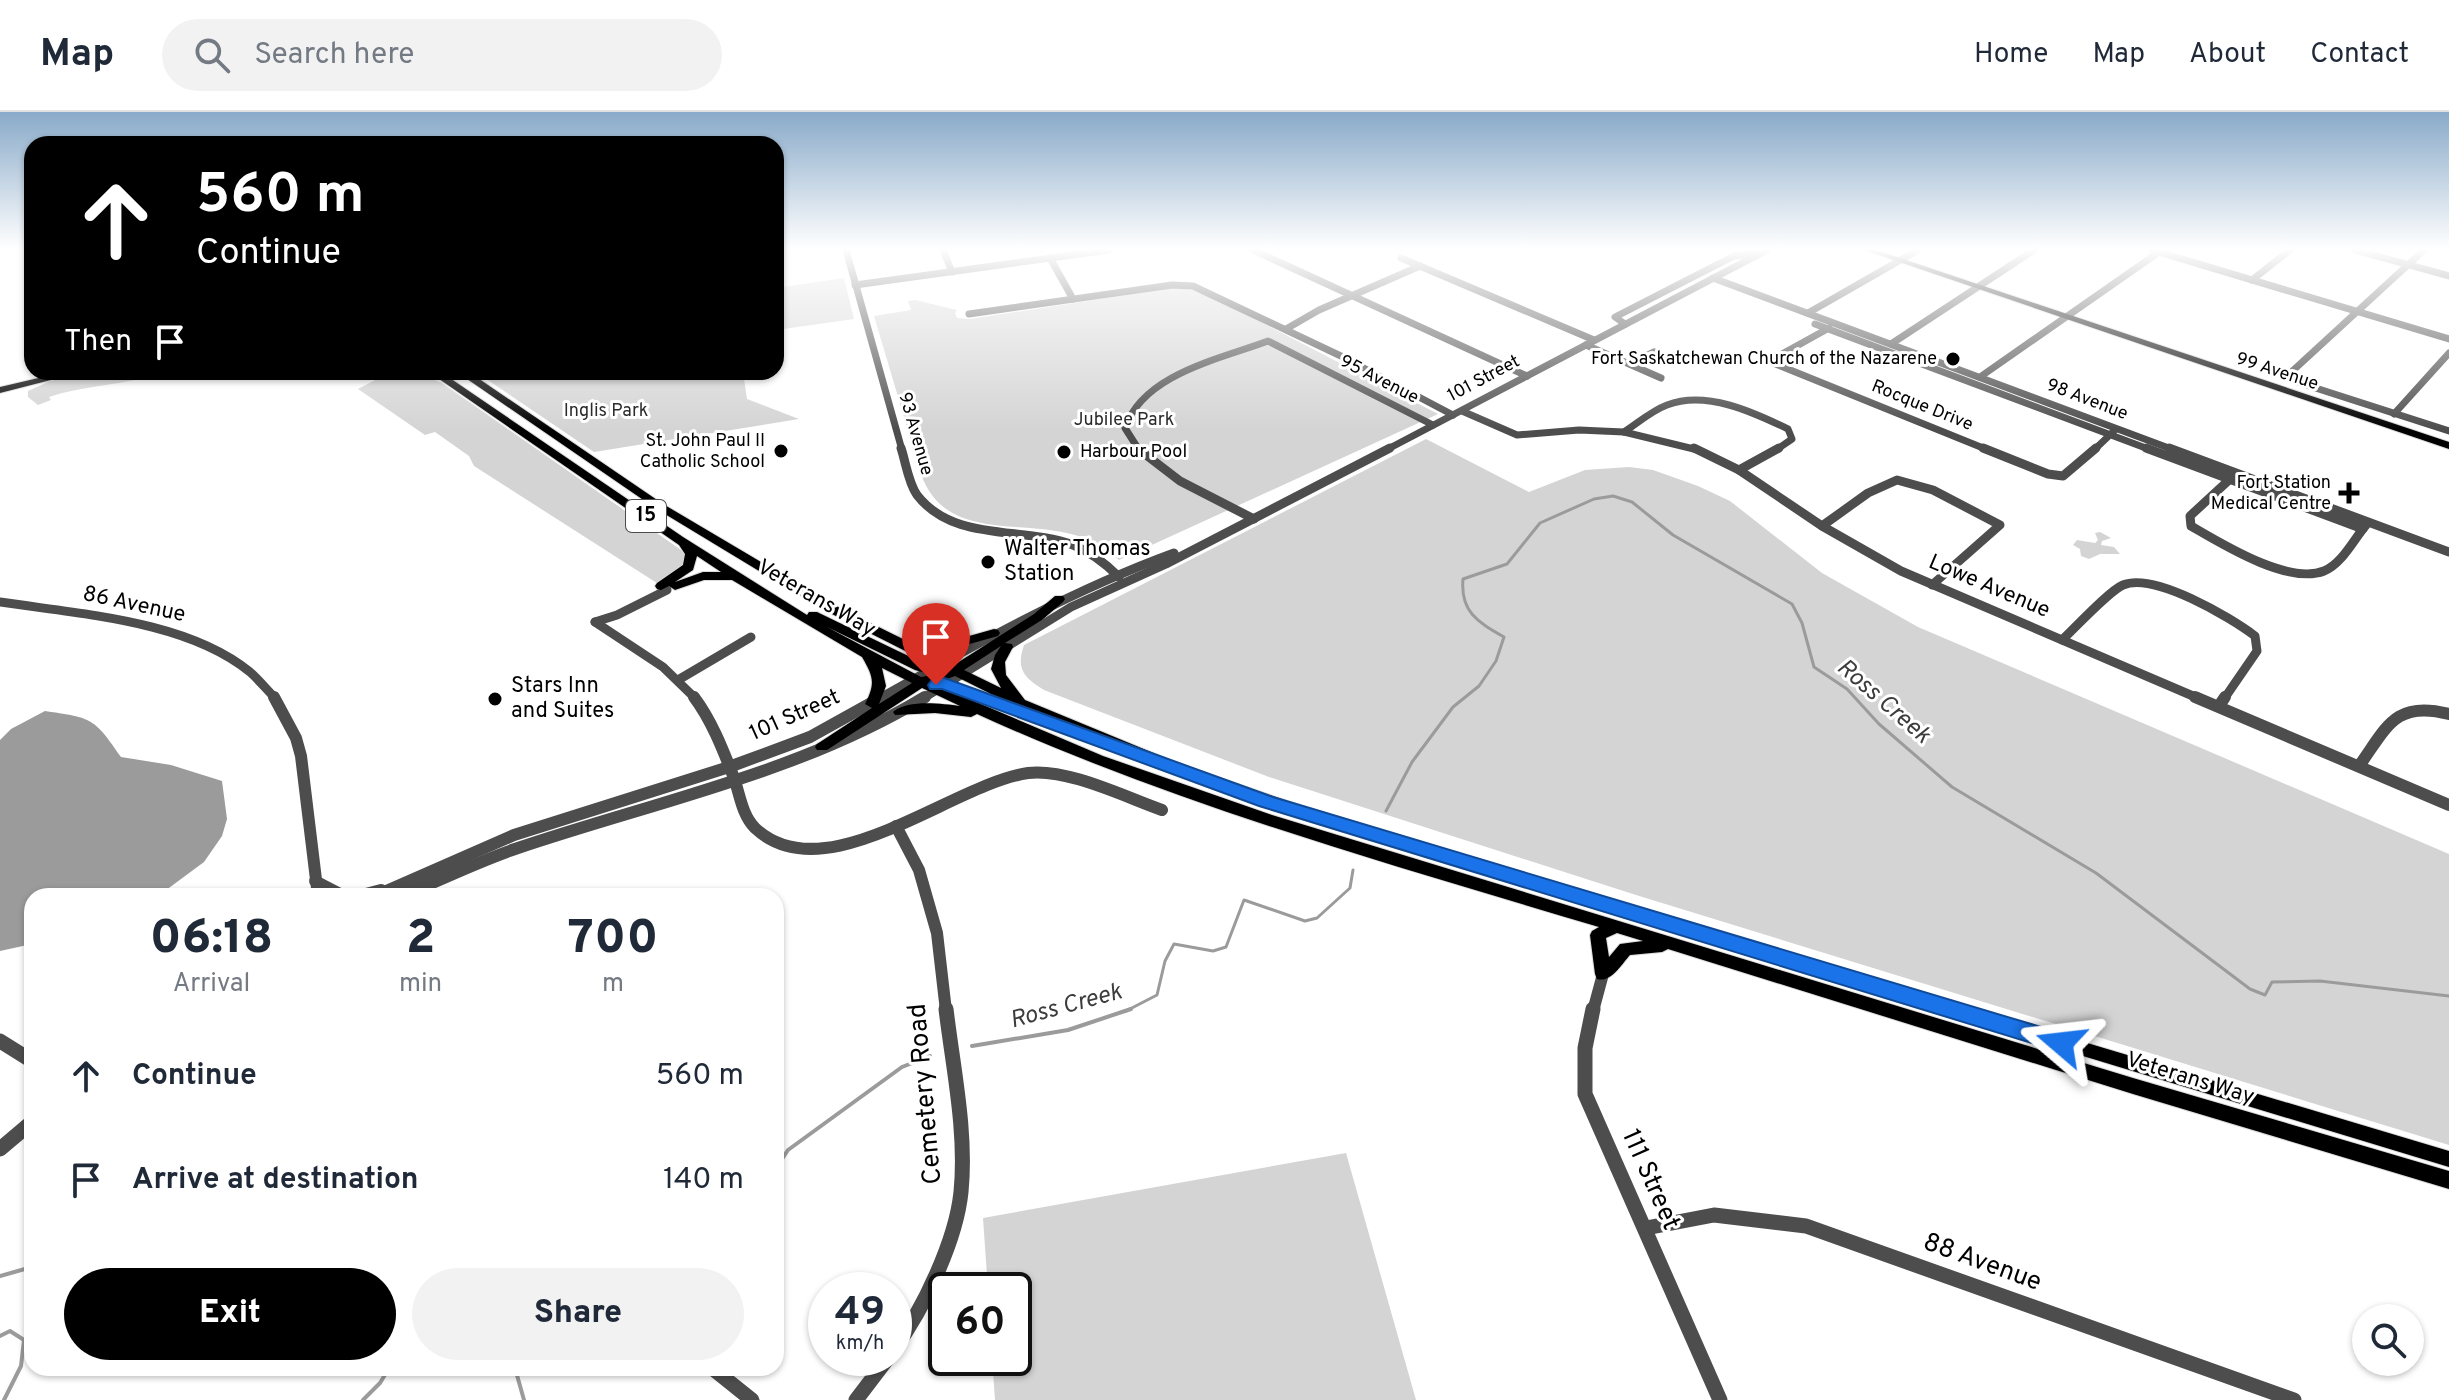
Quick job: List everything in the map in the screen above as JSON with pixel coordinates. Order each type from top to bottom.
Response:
[{"type":"main road","name":"99 Avenue","points":[[2044,310],[2449,446]]},
{"type":"main road","points":[[0,387],[25,380]]},
{"type":"main road","points":[[0,387],[36,380]]},
{"type":"main road","name":"Veterans Way","points":[[446,380],[758,593],[862,652],[1020,703],[1116,745],[1266,801],[2449,1159]]},
{"type":"main road","name":"Veterans Way","points":[[473,380],[584,457],[725,548],[893,641],[983,712],[1168,786],[1242,811],[2449,1180]]},
{"type":"main road","points":[[664,588],[688,570],[693,560],[673,535]]},
{"type":"main road","points":[[664,588],[703,576],[733,576]]},
{"type":"main road","points":[[758,593],[771,594],[937,677],[1073,733],[1116,745]]},
{"type":"main road","points":[[822,747],[1038,617],[1059,599]]},
{"type":"main road","points":[[893,641],[927,649],[994,633]]},
{"type":"main road","points":[[1007,647],[997,659],[996,670],[1020,703]]},
{"type":"main road","points":[[862,652],[876,667],[880,677],[878,693],[872,704]]},
{"type":"main road","points":[[900,712],[935,708],[983,712]]},
{"type":"main road","points":[[1603,974],[1598,935],[1641,916]]},
{"type":"main road","points":[[1603,974],[1620,953],[1635,946],[1687,949]]},
{"type":"street","name":"93 Avenue","points":[[862,310],[913,486],[928,507],[972,527],[1068,543],[1098,558],[1125,583]]},
{"type":"street","points":[[969,314],[996,310]]},
{"type":"street","points":[[1245,310],[1457,413]]},
{"type":"street","points":[[1286,329],[1324,310]]},
{"type":"street","points":[[1386,310],[1527,376]]},
{"type":"street","points":[[1524,310],[1594,340]]},
{"type":"street","points":[[1625,324],[1615,317],[1628,310]]},
{"type":"street","name":"101 Street","points":[[406,888],[525,831],[729,767],[810,737],[872,704],[1007,647],[1071,607],[1254,519],[1652,310]]},
{"type":"street","points":[[1783,310],[2114,432],[2229,480],[2366,525],[2326,571],[2308,575],[2286,570],[2229,548],[2191,526],[2190,516],[2229,480]]},
{"type":"street","name":"98 Avenue","points":[[1800,310],[1832,326],[1980,377],[2114,432],[2366,525],[2449,552]]},
{"type":"street","points":[[1808,313],[1813,310]]},
{"type":"street","points":[[1891,344],[1942,310]]},
{"type":"street","points":[[1980,377],[2074,310]]},
{"type":"street","points":[[2354,310],[2449,339]]},
{"type":"street","points":[[2357,311],[2287,376],[2297,382],[2449,431]]},
{"type":"street","name":"Rocque Drive","points":[[1832,326],[1775,358],[1773,363],[2048,474],[2063,476],[2069,473],[2114,432]]},
{"type":"street","name":"95 Avenue","points":[[1254,519],[1135,448],[1125,428],[1135,405],[1159,387],[1268,341],[1433,425]]},
{"type":"street","points":[[1586,345],[1661,378]]},
{"type":"street","points":[[1630,364],[1654,352]]},
{"type":"street","points":[[2394,414],[2449,353]]},
{"type":"street","points":[[1624,432],[1677,403],[1708,403],[1739,408],[1788,429],[1792,439],[1749,467],[1739,470]]},
{"type":"street","name":"Lowe Avenue","points":[[1457,413],[1517,435],[1579,430],[1624,432],[1695,448],[1739,470],[1822,526],[1932,585],[2449,805]]},
{"type":"street","points":[[1822,526],[1887,483],[1902,479],[1979,510],[2000,525],[1932,585]]},
{"type":"street","name":"101 Street","points":[[408,888],[513,850],[735,781],[822,747],[900,712],[937,677],[994,633],[1116,574],[1216,537]]},
{"type":"street","points":[[2062,640],[2123,585],[2136,583],[2191,598],[2238,621],[2255,636],[2257,651],[2219,706]]},
{"type":"street","points":[[664,588],[617,615],[595,622],[678,680],[696,699],[729,767],[747,818],[759,832],[790,848],[828,848],[851,844],[987,783],[1031,773],[1054,775],[1162,810]]},
{"type":"street","name":"86 Avenue","points":[[0,602],[170,633],[225,655],[259,680],[280,704],[296,738],[316,888]]},
{"type":"street","points":[[678,680],[751,637]]},
{"type":"street","points":[[2359,766],[2400,712],[2417,707],[2449,714]]},
{"type":"street","name":"Cemetery Road","points":[[896,826],[919,870],[937,933],[962,1165],[961,1194],[949,1243],[912,1323]]},
{"type":"street","points":[[315,881],[329,888]]},
{"type":"street","name":"111 Street","points":[[1603,974],[1584,1042],[1581,1070],[1585,1094],[1720,1400]]},
{"type":"street","points":[[0,1041],[24,1056]]},
{"type":"street","points":[[0,1149],[24,1129]]},
{"type":"street","name":"88 Avenue","points":[[1646,1228],[1714,1215],[1806,1226],[2294,1400]]},
{"type":"street","points":[[722,1376],[752,1400]]},
{"type":"street","points":[[856,1400],[874,1376]]},
{"type":"green space","points":[[784,310],[852,310],[854,319],[784,329]]},
{"type":"green space","name":"Jubilee Park","points":[[910,310],[957,310],[957,318],[970,319],[1028,310],[1238,310],[1438,414],[1119,560],[1078,536],[1050,530],[984,524],[964,518],[947,509],[932,495],[921,474],[874,316]]},
{"type":"green space","points":[[133,380],[62,393],[38,405],[28,397],[28,391],[50,381]]},
{"type":"green space","points":[[375,380],[435,380],[442,383],[684,552],[687,565],[660,585],[474,466],[469,456],[435,432],[425,435],[358,389]]},
{"type":"green space","name":"Inglis Park","points":[[488,380],[744,380],[747,399],[799,419],[594,452]]},
{"type":"green space","points":[[1426,439],[1529,492],[1585,470],[1629,467],[1653,470],[1698,486],[1730,501],[1822,573],[1918,627],[2449,854],[2449,1145],[1636,895],[1269,777],[1044,690],[1023,672],[1021,660],[1024,645]]},
{"type":"green space","points":[[2100,532],[2111,538],[2102,541],[2101,545],[2114,547],[2120,554],[2100,554],[2089,559],[2081,556],[2080,549],[2073,545],[2077,540],[2095,543],[2098,540],[2095,533]]},
{"type":"green space","points":[[1346,1153],[1416,1400],[995,1400],[993,1376],[1032,1376],[1032,1272],[987,1272],[983,1218]]},
{"type":"shaded area","points":[[45,711],[83,718],[98,727],[121,757],[171,765],[222,781],[227,819],[222,836],[204,862],[169,888],[24,888],[24,946],[0,951],[0,740],[11,729]]},
{"type":"waterway","name":"Ross Creek","points":[[1386,811],[1412,762],[1453,707],[1479,686],[1496,661],[1504,637],[1486,626],[1468,608],[1464,600],[1463,579],[1507,564],[1540,523],[1594,499],[1613,496],[1632,502],[1673,535],[1792,604],[1802,623],[1814,667],[1847,689],[1879,724],[1952,787],[2096,873],[2250,989],[2265,995],[2272,982],[2320,981],[2449,996]]},
{"type":"waterway","name":"Ross Creek","points":[[1128,1010],[1157,995],[1165,961],[1174,944],[1213,951],[1226,947],[1244,900],[1305,921],[1317,918],[1350,888],[1353,870]]},
{"type":"waterway","name":"Ross Creek","points":[[972,1046],[1068,1030],[1128,1010]]},
{"type":"waterway","name":"Ross Creek","points":[[784,1156],[902,1067],[930,1056]]},
{"type":"waterway","name":"Ross Creek","points":[[0,1276],[24,1269]]},
{"type":"waterway","name":"Ross Creek","points":[[0,1336],[10,1331],[24,1340],[21,1366],[4,1400]]},
{"type":"waterway","name":"Ross Creek","points":[[363,1400],[384,1376]]},
{"type":"waterway","name":"Ross Creek","points":[[517,1376],[524,1400]]},
{"type":"place","name":"Fort Saskatchewan Church of the Nazarene","points":[[1953,359]]},
{"type":"place","name":"St. John Paul II Catholic School","points":[[781,451]]},
{"type":"place","name":"Harbour Pool","points":[[1064,452]]},
{"type":"place","name":"Fort Station Medical Centre","points":[[2349,493]]},
{"type":"place","name":"Walter Thomas Station","points":[[988,562]]},
{"type":"place","name":"Stars Inn and Suites","points":[[495,699]]},
{"type":"route","points":[[936,685],[939,682],[945,684],[1266,801],[2061,1043]]}]
